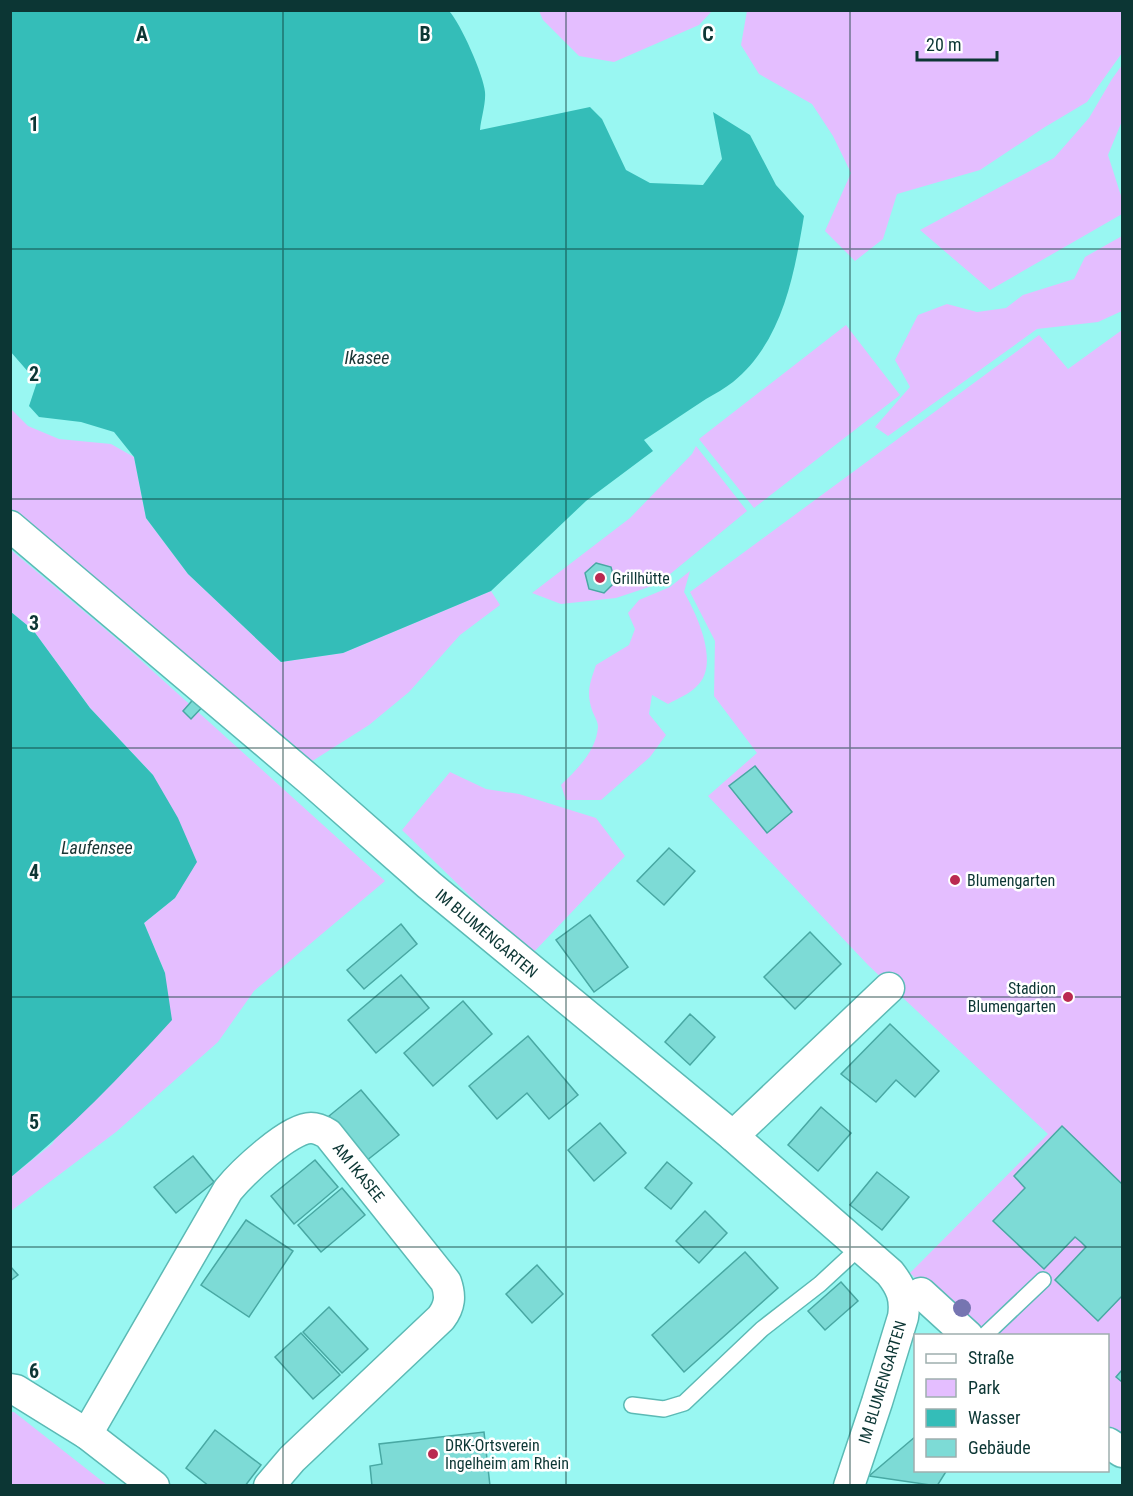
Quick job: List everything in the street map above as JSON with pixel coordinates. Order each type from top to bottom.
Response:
[{"type":"street","name":"IM BLUMENGARTEN","points":[[10,526],[429,885],[733,1136],[895,1279],[900,1285],[905,1303],[903,1317],[849,1485]]},
{"type":"street","points":[[733,1136],[889,988]]},
{"type":"street","name":"AM IKASEE","points":[[87,1434],[228,1190],[240,1175],[294,1132],[312,1127],[328,1134],[439,1272],[446,1282],[450,1301],[441,1318],[292,1459],[269,1485]]},
{"type":"street","points":[[921,1293],[967,1334]]},
{"type":"street","points":[[10,1389],[16,1390],[87,1434],[154,1485]]},
{"type":"street","points":[[1109,1444],[1122,1452]]},
{"type":"lane","points":[[632,1405],[664,1409],[684,1403],[762,1329],[820,1284],[860,1247]]},
{"type":"lane","points":[[985,1334],[1043,1280]]},
{"type":"green space","points":[[539,11],[712,11],[699,25],[614,62],[579,56],[543,20]]},
{"type":"green space","points":[[747,11],[1122,11],[1122,53],[1087,102],[980,170],[897,194],[883,239],[855,261],[825,231],[851,173],[833,136],[812,104],[759,74],[741,45]]},
{"type":"green space","points":[[1122,65],[1122,121],[1108,155],[1122,199],[1122,214],[990,290],[920,230],[1054,158],[1089,118]]},
{"type":"green space","points":[[1122,236],[1122,311],[1098,322],[1037,329],[888,436],[875,427],[910,387],[895,360],[918,315],[947,304],[977,312],[1006,308],[1023,295],[1074,279],[1085,257]]},
{"type":"green space","points":[[846,325],[900,395],[754,508],[699,439]]},
{"type":"green space","name":"Blumengarten","points":[[1122,330],[1122,1441],[1109,1433],[1109,1334],[975,1334],[910,1273],[1048,1134],[868,965],[708,796],[757,753],[714,696],[715,641],[690,592],[1039,335],[1068,369]]},
{"type":"green space","points":[[10,408],[28,426],[59,439],[111,444],[134,457],[146,518],[188,574],[281,662],[343,653],[491,591],[500,605],[460,635],[409,692],[369,725],[303,767],[11,515]]},
{"type":"green space","points":[[696,446],[747,511],[658,584],[616,598],[561,604],[532,593],[630,518],[692,454]]},
{"type":"green space","points":[[11,550],[124,645],[385,881],[254,991],[218,1042],[116,1132],[11,1211],[11,1177],[52,1144],[165,973],[144,923],[175,898],[153,775],[90,708],[33,630],[11,612]]},
{"type":"green space","points":[[690,571],[684,592],[700,626],[707,653],[703,678],[693,690],[668,704],[652,695],[649,714],[666,735],[650,757],[601,800],[566,800],[561,785],[590,752],[596,736],[598,725],[590,704],[589,693],[596,665],[629,645],[635,629],[628,613],[639,600],[670,587]]},
{"type":"green space","points":[[450,772],[486,789],[519,794],[596,818],[625,856],[531,955],[402,830]]},
{"type":"green space","points":[[11,1412],[14,1412],[107,1485],[11,1485]]},
{"type":"water","name":"Ikasee","points":[[11,10],[449,11],[465,37],[484,84],[485,101],[480,130],[590,107],[602,119],[626,170],[650,183],[703,185],[722,159],[713,112],[750,135],[776,185],[804,216],[796,261],[784,306],[764,347],[750,366],[733,382],[644,440],[653,451],[586,501],[491,591],[343,653],[281,662],[188,574],[146,518],[134,457],[114,432],[81,422],[39,417],[29,406],[37,382],[10,351]]},
{"type":"water","name":"Laufensee","points":[[11,612],[33,630],[90,708],[153,775],[178,818],[197,862],[175,898],[144,923],[165,973],[172,1020],[94,1102],[11,1177]]},
{"type":"building","name":"Grillhütte","points":[[596,563],[611,567],[615,582],[604,593],[589,589],[585,573]]},
{"type":"building","points":[[198,694],[207,702],[191,719],[183,711]]},
{"type":"building","points":[[755,766],[792,812],[767,833],[729,786]]},
{"type":"building","points":[[669,848],[695,871],[664,905],[637,881]]},
{"type":"building","points":[[590,915],[628,967],[594,992],[556,940]]},
{"type":"building","points":[[401,924],[417,944],[364,989],[347,970]]},
{"type":"building","points":[[810,932],[841,964],[795,1009],[764,977]]},
{"type":"building","points":[[401,975],[429,1008],[376,1053],[348,1020]]},
{"type":"building","points":[[463,1001],[492,1034],[433,1086],[404,1053]]},
{"type":"building","points":[[690,1014],[715,1037],[690,1065],[665,1042]]},
{"type":"building","points":[[890,1024],[939,1071],[915,1097],[896,1080],[876,1102],[841,1074]]},
{"type":"building","points":[[528,1036],[578,1095],[549,1119],[527,1093],[497,1119],[469,1086]]},
{"type":"building","points":[[361,1090],[399,1135],[366,1161],[329,1116]]},
{"type":"building","points":[[821,1107],[851,1133],[818,1171],[788,1145]]},
{"type":"building","points":[[600,1123],[626,1153],[594,1181],[568,1150]]},
{"type":"building","points":[[1062,1126],[1122,1184],[1122,1296],[1098,1321],[1055,1280],[1086,1247],[1081,1242],[1075,1237],[1044,1269],[993,1221],[1025,1188],[1014,1176]]},
{"type":"building","points":[[193,1156],[214,1182],[176,1213],[154,1187]]},
{"type":"building","points":[[315,1160],[338,1187],[294,1224],[271,1196]]},
{"type":"building","points":[[667,1162],[692,1183],[671,1209],[645,1188]]},
{"type":"building","points":[[877,1172],[909,1197],[882,1230],[850,1205]]},
{"type":"building","points":[[342,1188],[365,1215],[321,1252],[298,1225]]},
{"type":"building","points":[[705,1211],[727,1233],[699,1263],[676,1241]]},
{"type":"building","points":[[246,1220],[293,1251],[249,1317],[201,1285]]},
{"type":"building","points":[[745,1252],[778,1288],[684,1372],[652,1335]]},
{"type":"building","points":[[537,1265],[563,1294],[532,1323],[506,1294]]},
{"type":"building","points":[[10,1266],[18,1275],[10,1281]]},
{"type":"building","points":[[841,1282],[858,1301],[825,1330],[808,1311]]},
{"type":"building","points":[[329,1307],[368,1349],[342,1373],[303,1332]]},
{"type":"building","points":[[301,1333],[340,1375],[313,1399],[275,1357]]},
{"type":"building","points":[[1122,1370],[1122,1382],[1116,1377]]},
{"type":"building","points":[[215,1430],[261,1465],[245,1486],[209,1486],[186,1468]]},
{"type":"building","name":"DRK-Ortsverein Ingelheim am Rhein","points":[[484,1432],[490,1486],[372,1486],[370,1466],[382,1464],[379,1444]]},
{"type":"building","points":[[914,1438],[914,1472],[946,1472],[937,1486],[869,1476]]},
{"type":"place","name":"Grillhütte","points":[[600,578]]},
{"type":"place","name":"Blumengarten","points":[[955,880]]},
{"type":"place","name":"Stadion Blumengarten","points":[[1068,997]]},
{"type":"place","name":"DRK-Ortsverein Ingelheim am Rhein","points":[[433,1454]]}]
